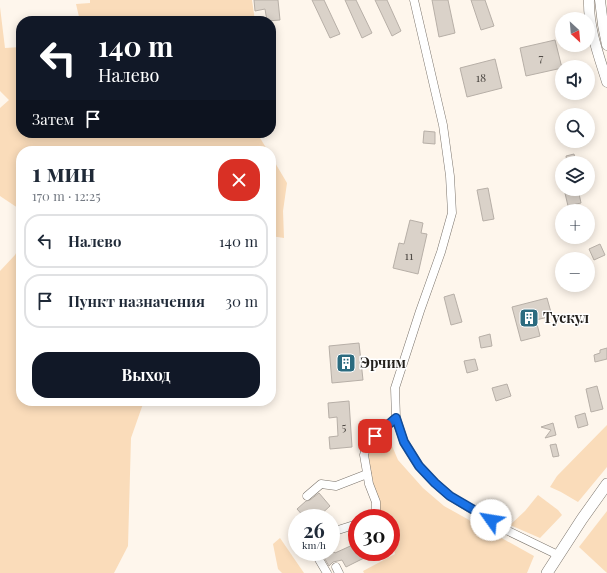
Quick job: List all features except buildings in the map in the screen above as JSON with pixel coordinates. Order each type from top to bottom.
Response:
[{"type":"main road","points":[[547,573],[607,484]]},
{"type":"street","points":[[414,0],[443,125],[450,176],[452,213],[441,252],[395,388],[396,418],[404,442],[419,466],[450,496],[502,528],[558,555]]},
{"type":"street","points":[[589,0],[590,12]]},
{"type":"street","points":[[600,0],[607,45]]},
{"type":"street","points":[[595,19],[605,25]]},
{"type":"street","points":[[595,38],[607,82]]},
{"type":"street","points":[[376,509],[376,502],[369,484],[364,455],[368,441],[396,418]]},
{"type":"street","points":[[307,496],[321,484],[336,486],[367,474]]},
{"type":"street","points":[[320,561],[327,573]]},
{"type":"shaded area","points":[[90,0],[252,0],[254,16],[79,16],[76,4],[90,3]]},
{"type":"shaded area","points":[[0,7],[5,48],[16,47],[16,138],[260,138],[265,146],[16,146],[16,207],[0,196],[0,108],[9,100],[0,91]]},
{"type":"shaded area","points":[[276,164],[287,183],[283,211],[284,238],[276,237]]},
{"type":"shaded area","points":[[16,253],[16,406],[142,406],[131,438],[128,546],[114,573],[0,573],[0,271]]},
{"type":"shaded area","points":[[607,425],[607,467],[578,502],[550,487],[557,476]]},
{"type":"shaded area","points":[[387,434],[398,460],[423,488],[444,506],[534,556],[527,573],[364,573],[363,571],[382,561],[400,561],[400,509],[376,509],[367,474],[367,444]]},
{"type":"shaded area","points":[[538,495],[558,510],[562,515],[540,538],[510,525],[525,511]]},
{"type":"shaded area","points":[[607,511],[607,573],[579,547]]},
{"type":"shaded area","points":[[280,538],[288,550],[288,561],[296,561],[304,573],[282,573],[278,569],[273,544]]},
{"type":"place","name":"Тускул","points":[[529,318]]},
{"type":"place","name":"Эрчим","points":[[346,363]]},
{"type":"route","points":[[375,436],[396,418],[404,442],[419,466],[450,496],[491,520]]}]
